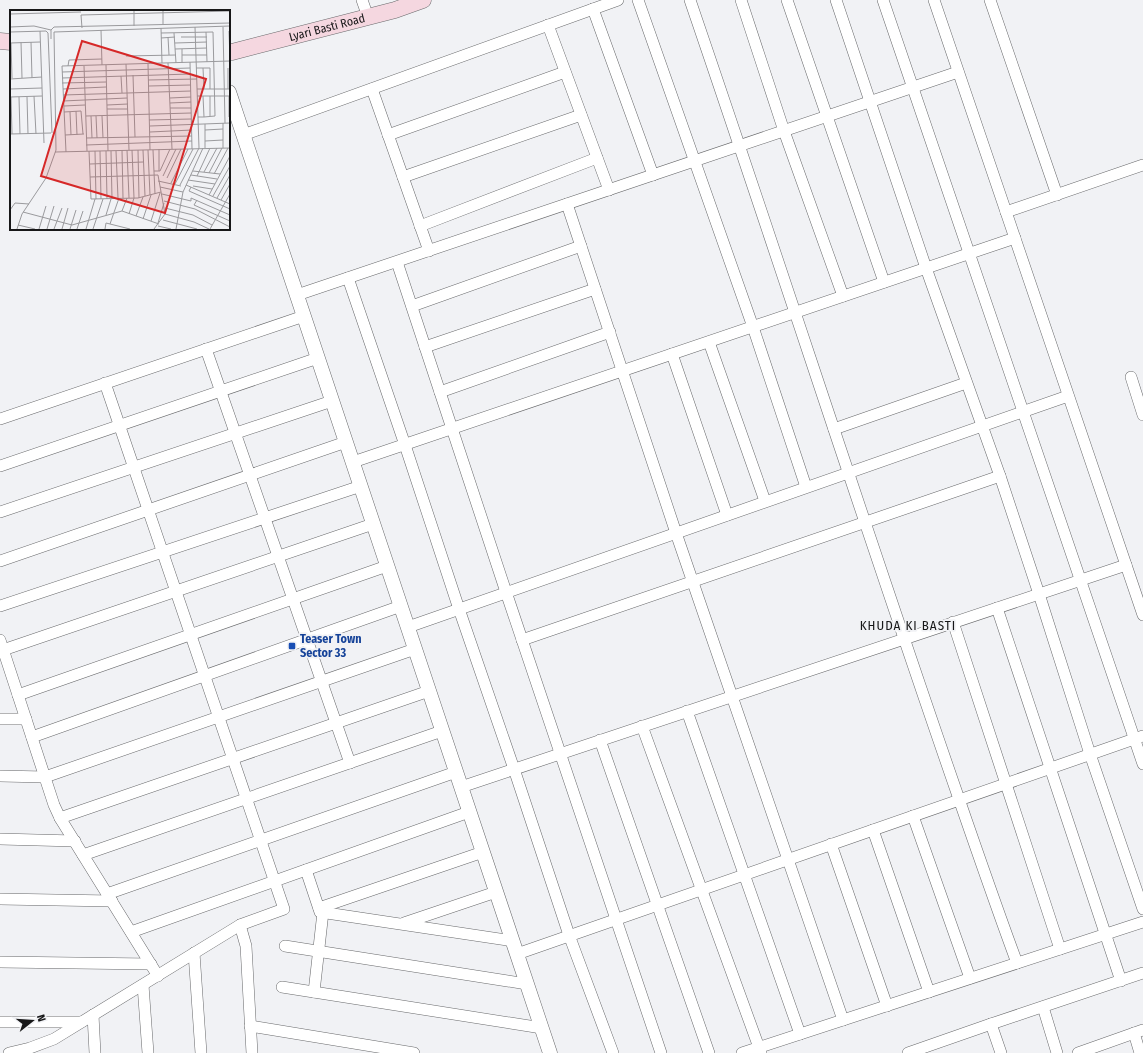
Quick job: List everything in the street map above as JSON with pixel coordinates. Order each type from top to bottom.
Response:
[{"type":"main road","name":"Lyari Basti Road","points":[[230,52],[368,17],[423,0]]},
{"type":"main road","points":[[0,41],[10,42]]},
{"type":"street","points":[[362,0],[368,17]]},
{"type":"street","points":[[243,135],[618,0]]},
{"type":"street","points":[[638,0],[753,327],[806,487]]},
{"type":"street","points":[[690,0],[904,639],[1017,963]]},
{"type":"street","points":[[741,0],[784,131],[844,296]]},
{"type":"street","points":[[787,0],[884,282]]},
{"type":"street","points":[[836,0],[926,268],[1040,594],[1090,754],[1143,909]]},
{"type":"street","points":[[883,0],[1080,580],[1139,737],[1143,764]]},
{"type":"street","points":[[934,0],[1143,615]]},
{"type":"street","points":[[990,0],[1057,195]]},
{"type":"street","points":[[593,9],[653,175]]},
{"type":"street","points":[[548,25],[609,190]]},
{"type":"street","points":[[388,135],[565,72]]},
{"type":"street","points":[[297,296],[958,72]]},
{"type":"street","points":[[372,89],[428,251]]},
{"type":"street","points":[[230,95],[550,1053]]},
{"type":"street","points":[[403,177],[581,115]]},
{"type":"street","points":[[420,226],[597,158]]},
{"type":"street","points":[[1006,212],[1143,165]]},
{"type":"street","points":[[567,204],[676,533],[843,1020]]},
{"type":"street","points":[[353,462],[1015,238]]},
{"type":"street","points":[[412,306],[581,246]]},
{"type":"street","points":[[397,262],[661,1053]]},
{"type":"street","points":[[348,278],[569,935],[613,1053]]},
{"type":"street","points":[[426,347],[595,288]]},
{"type":"street","points":[[0,419],[304,316]]},
{"type":"street","points":[[440,392],[610,332]]},
{"type":"street","points":[[709,342],[765,501]]},
{"type":"street","points":[[206,349],[350,763]]},
{"type":"street","points":[[672,354],[727,515]]},
{"type":"street","points":[[0,466],[318,358]]},
{"type":"street","points":[[1131,377],[1143,415]]},
{"type":"street","points":[[9,1053],[45,1048],[54,1039],[240,924],[284,909],[105,383]]},
{"type":"street","points":[[834,429],[966,383]]},
{"type":"street","points":[[408,626],[1068,396]]},
{"type":"street","points":[[0,512],[332,401]]},
{"type":"street","points":[[0,561],[346,442]]},
{"type":"street","points":[[522,640],[1000,476]]},
{"type":"street","points":[[0,606],[361,486]]},
{"type":"street","points":[[158,976],[60,818],[54,805],[18,695],[2,652],[373,524]]},
{"type":"street","points":[[461,787],[1126,565]]},
{"type":"street","points":[[18,695],[387,566]]},
{"type":"street","points":[[32,737],[401,606]]},
{"type":"street","points":[[997,608],[1121,981]]},
{"type":"street","points":[[953,622],[1060,949]]},
{"type":"street","points":[[0,776],[45,777],[415,649]]},
{"type":"street","points":[[60,818],[429,691]]},
{"type":"street","points":[[687,711],[800,1034]]},
{"type":"street","points":[[0,719],[26,719]]},
{"type":"street","points":[[642,726],[760,1050]]},
{"type":"street","points":[[84,855],[442,731]]},
{"type":"street","points":[[321,910],[402,924],[515,947],[569,935],[1139,737]]},
{"type":"street","points":[[600,740],[709,1053]]},
{"type":"street","points":[[0,899],[110,898],[261,840],[456,772]]},
{"type":"street","points":[[131,932],[469,812]]},
{"type":"street","points":[[913,816],[970,978]]},
{"type":"street","points":[[873,830],[929,992]]},
{"type":"street","points":[[0,839],[75,841]]},
{"type":"street","points":[[831,844],[887,1006]]},
{"type":"street","points":[[321,910],[483,852]]},
{"type":"street","points":[[306,870],[321,910],[319,951],[314,992]]},
{"type":"street","points":[[402,924],[496,892]]},
{"type":"street","points":[[742,1053],[760,1050],[800,1034],[1143,922]]},
{"type":"street","points":[[240,924],[246,946],[252,1053]]},
{"type":"street","points":[[285,946],[527,984]]},
{"type":"street","points":[[194,953],[201,1053]]},
{"type":"street","points":[[0,962],[151,964]]},
{"type":"street","points":[[908,1053],[1143,973]]},
{"type":"street","points":[[143,985],[148,1053]]},
{"type":"street","points":[[282,987],[542,1028]]},
{"type":"street","points":[[1043,1007],[1057,1053]]},
{"type":"street","points":[[94,1015],[95,1053]]},
{"type":"street","points":[[0,1022],[82,1022]]},
{"type":"street","points":[[991,1024],[1001,1053]]},
{"type":"street","points":[[250,1026],[414,1053]]},
{"type":"street","points":[[1078,1053],[1138,1032],[1140,1053]]},
{"type":"place","name":"Teaser Town Sector 33","points":[[292,646]]},
{"type":"district","name":"KHUDA KI BASTI","points":[[908,625]]}]
